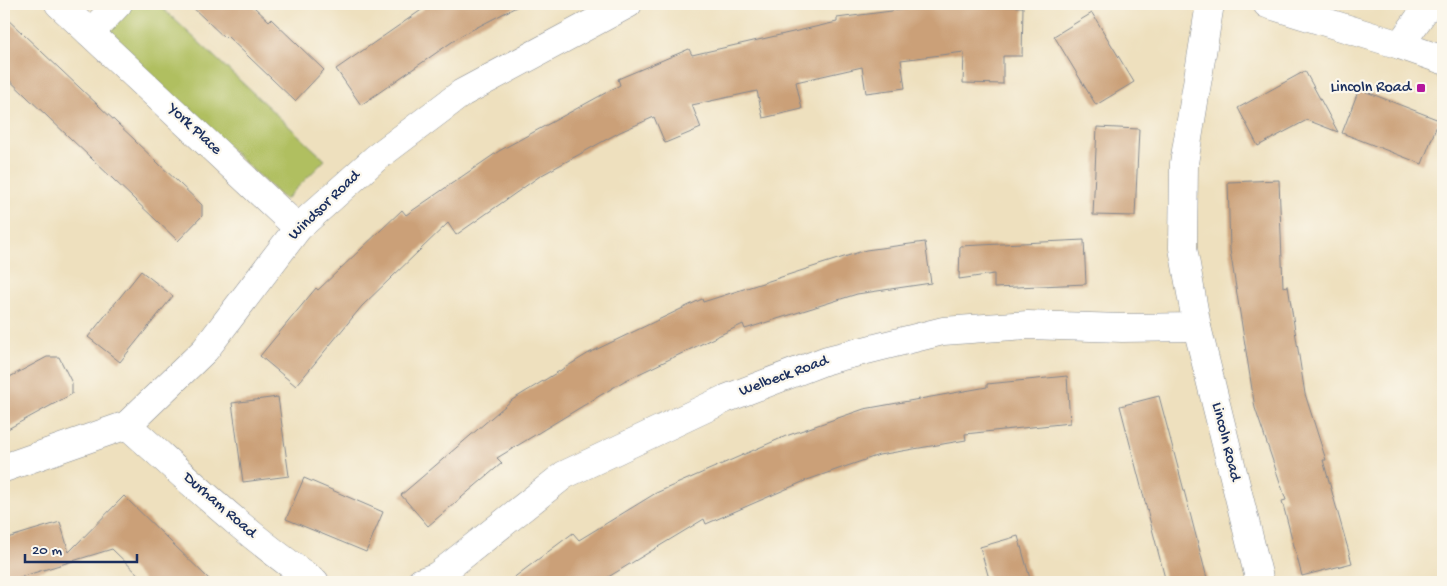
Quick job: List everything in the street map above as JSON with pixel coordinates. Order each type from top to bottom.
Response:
[{"type":"street","name":"York Place","points":[[59,4],[298,228]]},
{"type":"street","points":[[90,33],[118,4]]},
{"type":"street","name":"Windsor Road","points":[[4,468],[127,424],[205,350],[298,228],[376,158],[462,93],[628,4]]},
{"type":"street","name":"Lincoln Road","points":[[1210,4],[1184,163],[1183,248],[1197,327],[1260,582]]},
{"type":"street","points":[[1267,4],[1443,60]]},
{"type":"street","points":[[1400,45],[1429,4]]},
{"type":"street","name":"Welbeck Road","points":[[421,582],[437,576],[564,475],[725,399],[827,360],[943,331],[1028,325],[1122,328],[1197,327]]},
{"type":"street","name":"Durham Road","points":[[127,424],[235,522],[282,560],[315,582]]},
{"type":"green space","points":[[133,4],[158,4],[325,160],[285,200],[105,33]]},
{"type":"building","points":[[189,4],[258,4],[254,7],[269,21],[271,19],[324,70],[295,101],[227,36],[225,38]]},
{"type":"building","points":[[430,4],[522,4],[462,35],[361,105],[336,69]]},
{"type":"building","points":[[938,5],[1023,7],[1022,56],[1003,56],[1003,84],[963,83],[964,52],[901,60],[905,88],[866,93],[862,67],[796,82],[802,109],[763,118],[757,91],[692,105],[701,128],[665,143],[654,117],[620,132],[540,176],[456,235],[448,223],[362,306],[296,386],[260,356],[316,288],[318,290],[402,210],[406,215],[499,151],[620,85],[618,79],[689,49],[692,55],[837,22],[837,18]]},
{"type":"building","points":[[1092,13],[1134,82],[1096,105],[1054,36]]},
{"type":"building","points":[[4,16],[202,205],[202,216],[178,241],[4,75]]},
{"type":"building","points":[[1305,71],[1338,132],[1307,120],[1258,146],[1238,108]]},
{"type":"building","points":[[1359,89],[1439,120],[1422,164],[1342,133]]},
{"type":"building","points":[[1097,127],[1139,129],[1135,216],[1093,215]]},
{"type":"building","points":[[1279,180],[1283,287],[1288,286],[1305,394],[1326,460],[1323,460],[1352,563],[1302,576],[1282,501],[1286,500],[1255,408],[1230,250],[1228,182]]},
{"type":"building","points":[[1084,240],[1086,284],[994,288],[994,274],[959,279],[960,246]]},
{"type":"building","points":[[925,242],[931,283],[857,294],[745,329],[743,324],[624,381],[497,458],[502,463],[428,526],[401,495],[512,400],[589,353],[702,299],[703,302],[866,250]]},
{"type":"building","points":[[141,271],[173,296],[120,362],[88,337]]},
{"type":"building","points":[[47,357],[59,357],[72,383],[72,394],[4,431],[4,380]]},
{"type":"building","points":[[1067,376],[1070,423],[965,434],[966,440],[879,455],[807,480],[706,524],[704,519],[600,582],[508,582],[573,533],[579,540],[656,493],[786,436],[864,409],[987,387],[987,384]]},
{"type":"building","points":[[1159,396],[1208,582],[1166,582],[1120,406]]},
{"type":"building","points":[[278,397],[289,476],[243,482],[232,403]]},
{"type":"building","points":[[304,478],[383,512],[366,552],[286,519]]},
{"type":"building","points":[[124,496],[212,582],[146,582],[112,549],[4,582],[4,539],[60,522],[69,552]]},
{"type":"building","points":[[1018,536],[1031,582],[990,582],[980,547]]},
{"type":"place","name":"Lincoln Road","points":[[1421,88]]}]
